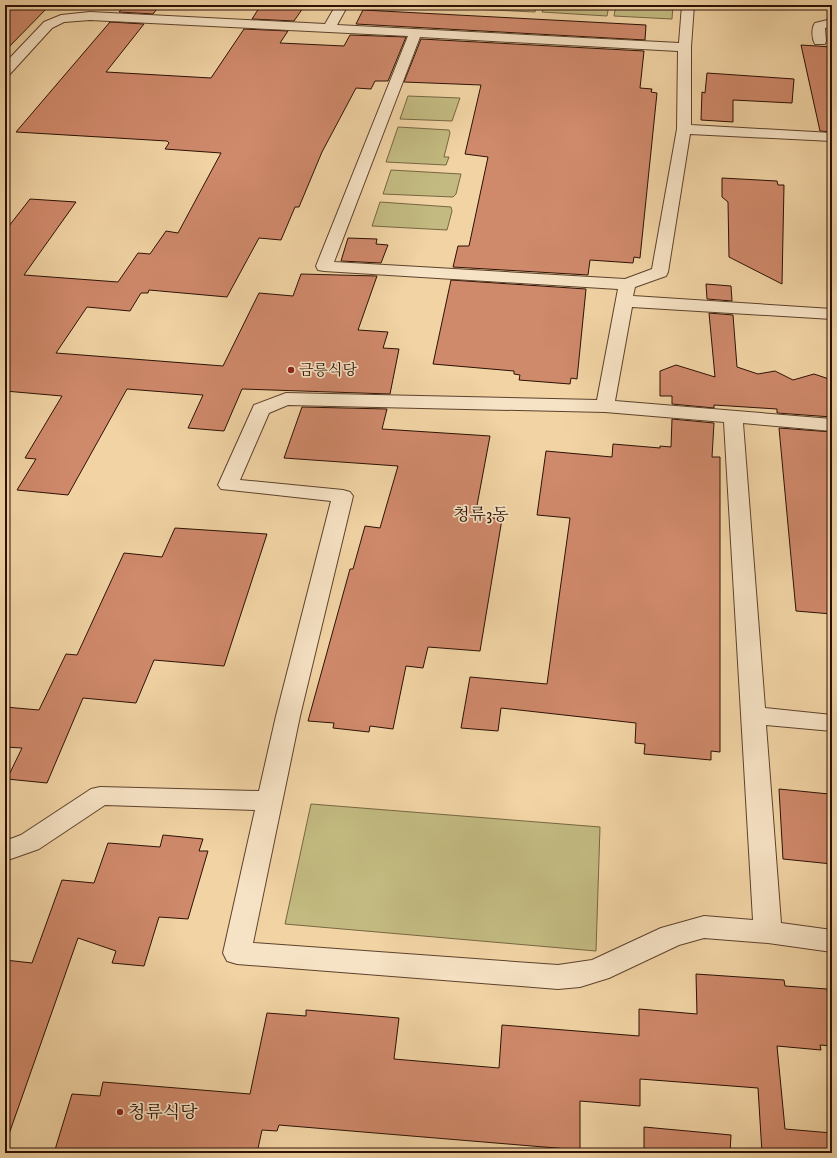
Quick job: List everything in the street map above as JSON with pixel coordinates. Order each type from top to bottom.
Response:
[{"type":"street","points":[[329,28],[342,5]]},
{"type":"street","points":[[625,292],[660,272],[684,129],[685,47],[688,5]]},
{"type":"street","points":[[5,71],[48,25],[61,19],[90,16],[685,47]]},
{"type":"street","points":[[820,41],[820,26],[832,23]]},
{"type":"street","points":[[416,32],[324,266],[625,292],[832,314]]},
{"type":"street","points":[[684,129],[832,137]]},
{"type":"street","points":[[605,406],[625,292]]},
{"type":"street","points":[[832,425],[605,406],[286,399],[261,409],[228,485],[343,496],[288,716],[237,953],[558,977],[580,975],[599,970],[671,936],[704,926],[768,932],[832,941]]},
{"type":"street","points":[[733,417],[768,932]]},
{"type":"street","points":[[753,715],[832,723]]},
{"type":"street","points":[[5,851],[30,842],[100,796],[270,801]]},
{"type":"shaded area","points":[[430,5],[537,5],[535,12],[429,7]]},
{"type":"shaded area","points":[[544,5],[609,5],[607,16],[542,12]]},
{"type":"shaded area","points":[[616,5],[673,5],[672,19],[614,16]]},
{"type":"shaded area","points":[[408,96],[460,98],[452,121],[400,119]]},
{"type":"shaded area","points":[[398,127],[449,130],[450,133],[444,157],[449,157],[446,165],[386,162]]},
{"type":"shaded area","points":[[391,170],[461,174],[456,194],[453,197],[383,194]]},
{"type":"shaded area","points":[[380,202],[451,207],[452,211],[447,230],[372,226]]},
{"type":"shaded area","points":[[311,804],[600,827],[596,951],[285,924]]},
{"type":"building","points":[[5,5],[50,5],[5,51]]},
{"type":"building","points":[[125,5],[160,5],[153,14],[119,12]]},
{"type":"building","points":[[261,5],[305,5],[294,21],[252,19]]},
{"type":"building","points":[[363,10],[646,25],[645,40],[356,24]]},
{"type":"building","points":[[110,22],[144,24],[106,72],[211,78],[244,29],[288,31],[280,43],[344,46],[350,35],[406,37],[388,81],[375,81],[371,89],[356,88],[322,152],[299,207],[295,207],[281,240],[259,238],[227,297],[149,290],[148,293],[141,293],[130,311],[87,307],[56,353],[223,366],[259,293],[293,296],[301,274],[377,276],[358,330],[388,332],[383,348],[399,349],[390,394],[242,389],[224,431],[188,428],[203,395],[127,389],[68,495],[17,490],[36,459],[25,458],[62,396],[5,391],[5,231],[30,199],[76,202],[24,275],[118,282],[138,253],[150,254],[166,231],[178,233],[221,153],[165,149],[169,143],[167,141],[16,132]]},
{"type":"building","points":[[421,39],[644,51],[640,88],[652,89],[651,92],[657,93],[640,258],[634,257],[633,263],[590,260],[588,275],[453,267],[458,246],[469,246],[488,157],[465,154],[481,85],[404,82]]},
{"type":"building","points":[[801,45],[832,47],[832,132],[820,131]]},
{"type":"building","points":[[707,73],[794,79],[792,103],[733,100],[733,122],[701,120],[702,92],[705,93]]},
{"type":"building","points":[[722,178],[777,181],[778,185],[784,185],[782,284],[729,257],[728,202],[722,197]]},
{"type":"building","points":[[348,238],[377,239],[376,244],[388,245],[381,263],[341,261]]},
{"type":"building","points":[[451,280],[586,289],[577,379],[571,378],[570,384],[519,380],[520,375],[514,374],[514,371],[433,364]]},
{"type":"building","points":[[706,284],[731,286],[732,301],[707,299]]},
{"type":"building","points":[[709,313],[733,315],[737,367],[758,374],[775,371],[793,380],[814,374],[832,380],[832,417],[777,413],[777,409],[714,405],[714,408],[672,404],[672,396],[660,396],[660,371],[676,365],[715,377]]},
{"type":"building","points":[[302,407],[387,409],[382,429],[490,436],[475,516],[502,519],[480,651],[428,647],[423,668],[406,666],[393,729],[370,726],[369,732],[333,728],[334,723],[308,721],[350,569],[353,569],[365,526],[380,528],[398,466],[284,458]]},
{"type":"building","points":[[672,419],[714,423],[712,457],[720,457],[720,752],[711,751],[711,760],[644,754],[645,744],[635,743],[636,723],[501,708],[498,731],[461,728],[470,677],[547,684],[570,518],[537,515],[546,451],[612,457],[613,444],[660,448],[660,446],[671,447]]},
{"type":"building","points":[[779,428],[832,432],[832,614],[796,611]]},
{"type":"building","points":[[175,528],[267,534],[224,666],[154,660],[136,703],[83,698],[47,783],[7,779],[22,748],[5,747],[5,707],[39,710],[66,654],[77,655],[124,553],[162,557]]},
{"type":"building","points":[[779,789],[829,794],[832,832],[832,864],[783,859]]},
{"type":"building","points":[[163,835],[203,839],[199,851],[208,851],[188,919],[159,917],[144,966],[112,963],[116,951],[78,938],[9,1134],[5,1134],[5,960],[32,963],[62,880],[94,883],[108,843],[160,847]]},
{"type":"building","points":[[696,974],[784,980],[785,986],[827,989],[832,1025],[832,1046],[820,1045],[821,1050],[777,1046],[785,1129],[832,1133],[832,1153],[762,1153],[758,1088],[640,1079],[640,1106],[580,1101],[580,1150],[279,1125],[277,1131],[262,1130],[257,1153],[54,1153],[72,1094],[100,1096],[103,1082],[250,1094],[267,1013],[306,1016],[306,1010],[399,1018],[394,1059],[499,1068],[502,1025],[639,1036],[639,1009],[697,1014]]},
{"type":"building","points":[[644,1127],[731,1135],[730,1153],[644,1153]]},
{"type":"place","name":"금릉식당","points":[[291,370]]},
{"type":"place","name":"청류식당","points":[[120,1112]]},
{"type":"district","name":"청류3동","points":[[481,514]]}]
